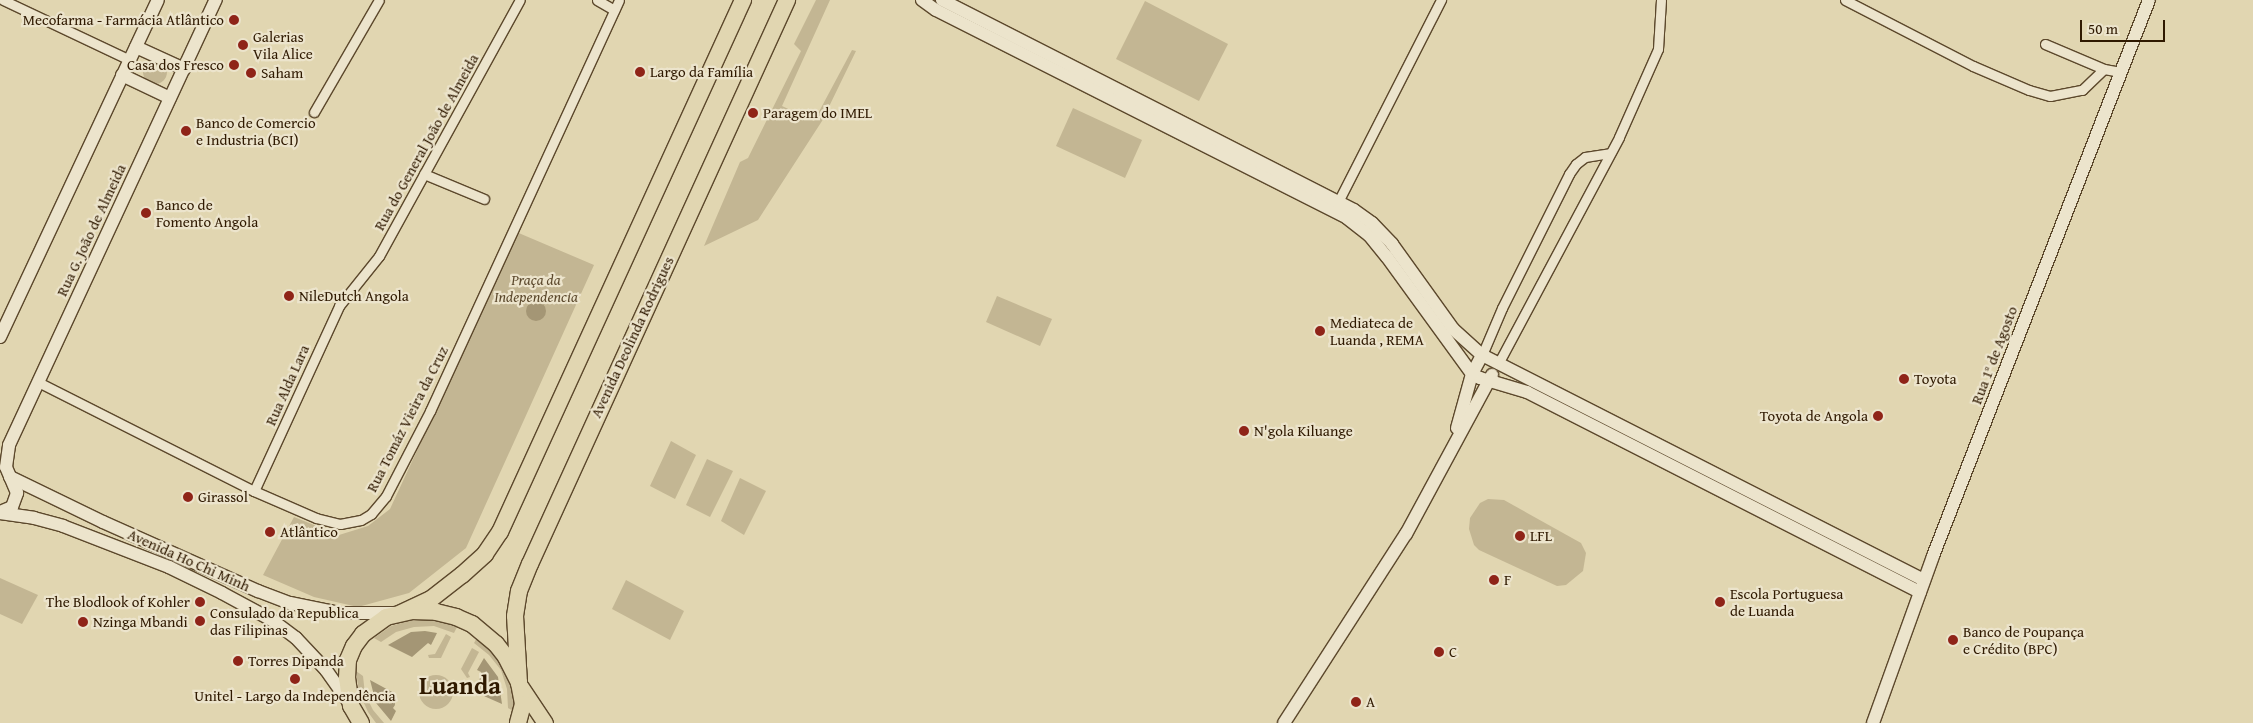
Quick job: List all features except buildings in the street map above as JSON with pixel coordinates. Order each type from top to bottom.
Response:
[{"type":"highway","points":[[361,723],[351,706],[347,669],[354,646],[373,625],[386,617],[430,599],[462,575],[485,554],[500,532],[743,0]]},
{"type":"highway","name":"Avenida Deolinda Rodrigues","points":[[518,723],[523,704],[519,683],[515,616],[519,591],[787,0]]},
{"type":"highway","points":[[401,612],[436,612],[472,624],[501,650],[519,683]]},
{"type":"main road","points":[[519,683],[545,723]]},
{"type":"street","points":[[4,0],[130,60]]},
{"type":"street","points":[[0,337],[158,0]]},
{"type":"street","name":"Rua G. João de Almeida","points":[[0,512],[12,507],[16,500],[15,487],[4,475],[9,445],[216,0]]},
{"type":"street","points":[[314,112],[380,0]]},
{"type":"street","name":"Rua do General João de Almeida","points":[[350,292],[379,256],[520,0]]},
{"type":"street","points":[[597,0],[614,10]]},
{"type":"street","name":"Rua Tomáz Vieira da Cruz","points":[[38,382],[254,491],[316,518],[340,524],[361,520],[378,507],[386,496],[430,411],[518,216],[619,0]]},
{"type":"street","points":[[922,0],[936,10],[1347,218],[1369,236],[1387,256],[1472,374],[1527,392],[1920,592]]},
{"type":"street","points":[[942,0],[1339,200],[1372,223],[1409,266],[1453,329],[1482,355],[1924,580]]},
{"type":"street","points":[[1339,200],[1442,0]]},
{"type":"street","points":[[1284,723],[1368,597],[1441,472],[1610,153],[1658,49],[1661,0]]},
{"type":"street","points":[[1844,0],[1974,66],[2050,96],[2070,94],[2082,90],[2104,69]]},
{"type":"street","name":"Rua 1º de Agosto","points":[[1873,723],[1924,580],[2148,0]]},
{"type":"street","points":[[2045,44],[2104,69],[2121,72]]},
{"type":"street","points":[[136,47],[184,69]]},
{"type":"street","points":[[122,75],[170,98]]},
{"type":"street","points":[[1441,472],[1462,413],[1472,374],[1502,308],[1569,174],[1576,164],[1585,157],[1610,153]]},
{"type":"street","points":[[424,174],[484,199]]},
{"type":"street","name":"Rua Alda Lara","points":[[254,491],[330,323],[339,306],[350,292]]},
{"type":"street","points":[[1449,344],[1461,373],[1462,413]]},
{"type":"street","name":"Avenida Ho Chi Minh","points":[[4,475],[41,494],[258,591],[290,603],[346,614],[401,612]]},
{"type":"street","name":"Avenida Ho Chi Minh","points":[[0,512],[48,521],[107,542],[169,567],[272,620],[296,638],[326,670],[351,706]]},
{"type":"street","points":[[351,706],[355,723]]},
{"type":"green space","points":[[816,0],[830,0],[782,106],[814,121],[852,50],[856,51],[822,121],[758,220],[704,246],[740,162],[748,158],[801,51],[794,44]]},
{"type":"green space","points":[[1145,1],[1228,44],[1199,101],[1116,59]]},
{"type":"green space","points":[[155,60],[160,61],[166,67],[166,77],[160,83],[155,84],[150,83],[144,77],[143,72],[144,67],[150,61]]},
{"type":"green space","points":[[1073,108],[1142,140],[1125,178],[1056,146]]},
{"type":"green space","name":"Praça da Independencia","points":[[514,231],[594,265],[466,548],[409,593],[358,607],[314,597],[263,575],[294,517],[339,535],[368,526],[390,509],[452,375]]},
{"type":"green space","points":[[997,296],[1052,319],[1040,346],[986,322]]},
{"type":"green space","points":[[671,441],[696,455],[675,499],[650,486]]},
{"type":"green space","points":[[707,459],[733,471],[710,517],[686,505]]},
{"type":"green space","points":[[740,478],[766,491],[744,535],[721,521]]},
{"type":"green space","name":"LFL","points":[[1488,499],[1504,500],[1581,543],[1586,553],[1583,571],[1566,585],[1557,586],[1479,550],[1474,545],[1469,529],[1470,518],[1480,503]]},
{"type":"green space","points":[[0,578],[38,595],[22,624],[0,614]]},
{"type":"green space","points":[[626,580],[684,611],[670,640],[612,609]]},
{"type":"green space","points":[[434,619],[458,625],[454,633],[434,626],[414,627],[396,632],[381,642],[374,638],[391,626],[412,620]]},
{"type":"green space","points":[[446,634],[451,637],[441,658],[429,658],[428,655],[435,654]]},
{"type":"green space","points":[[478,636],[495,651],[514,690],[515,712],[508,708],[507,689],[501,670],[489,655],[474,643]]},
{"type":"green space","points":[[472,648],[479,652],[468,673],[470,677],[467,678],[461,669]]},
{"type":"green space","points":[[356,671],[363,676],[365,694],[373,710],[384,723],[376,723],[368,712],[359,692]]},
{"type":"green space","points":[[436,675],[443,676],[448,680],[452,685],[452,699],[448,704],[443,708],[436,709],[429,708],[424,704],[420,699],[419,692],[420,685],[424,680],[429,676]]},
{"type":"shaded area","points":[[536,301],[543,304],[546,311],[543,318],[536,321],[529,318],[526,311],[529,304]]},
{"type":"shaded area","points":[[425,631],[437,633],[431,645],[428,643],[412,657],[388,645],[411,632]]},
{"type":"shaded area","points":[[484,658],[498,677],[502,704],[477,693],[481,672],[477,670]]},
{"type":"shaded area","points":[[370,680],[394,693],[395,705],[393,708],[396,711],[391,721],[376,703]]},
{"type":"place","name":"Mecofarma - Farmácia Atlântico","points":[[234,20]]},
{"type":"place","name":"Galerias Vila Alice","points":[[243,45]]},
{"type":"place","name":"Casa dos Fresco","points":[[234,65]]},
{"type":"place","name":"Largo da Família","points":[[640,72]]},
{"type":"place","name":"Saham","points":[[251,73]]},
{"type":"place","name":"Paragem do IMEL","points":[[753,113]]},
{"type":"place","name":"Banco de Comercio e Industria (BCI)","points":[[186,131]]},
{"type":"place","name":"Banco de Fomento Angola","points":[[146,213]]},
{"type":"place","name":"NileDutch Angola","points":[[289,296]]},
{"type":"place","name":"Mediateca de Luanda , REMA","points":[[1320,331]]},
{"type":"place","name":"Toyota","points":[[1904,379]]},
{"type":"place","name":"Toyota de Angola","points":[[1878,416]]},
{"type":"place","name":"N'gola Kiluange","points":[[1244,431]]},
{"type":"place","name":"Girassol","points":[[188,497]]},
{"type":"place","name":"Atlântico","points":[[270,532]]},
{"type":"place","name":"LFL","points":[[1520,536]]},
{"type":"place","name":"F","points":[[1494,580]]},
{"type":"place","name":"The Blodlook of Kohler","points":[[200,602]]},
{"type":"place","name":"Escola Portuguesa de Luanda","points":[[1720,602]]},
{"type":"place","name":"Consulado da Republica das Filipinas","points":[[200,621]]},
{"type":"place","name":"Nzinga Mbandi","points":[[83,622]]},
{"type":"place","name":"Banco de Poupança e Crédito (BPC)","points":[[1953,640]]},
{"type":"place","name":"C","points":[[1439,652]]},
{"type":"place","name":"Torres Dipanda","points":[[238,661]]},
{"type":"place","name":"Unitel - Largo da Independência","points":[[295,679]]},
{"type":"place","name":"A","points":[[1356,702]]},
{"type":"district","name":"Luanda","points":[[460,685]]}]
